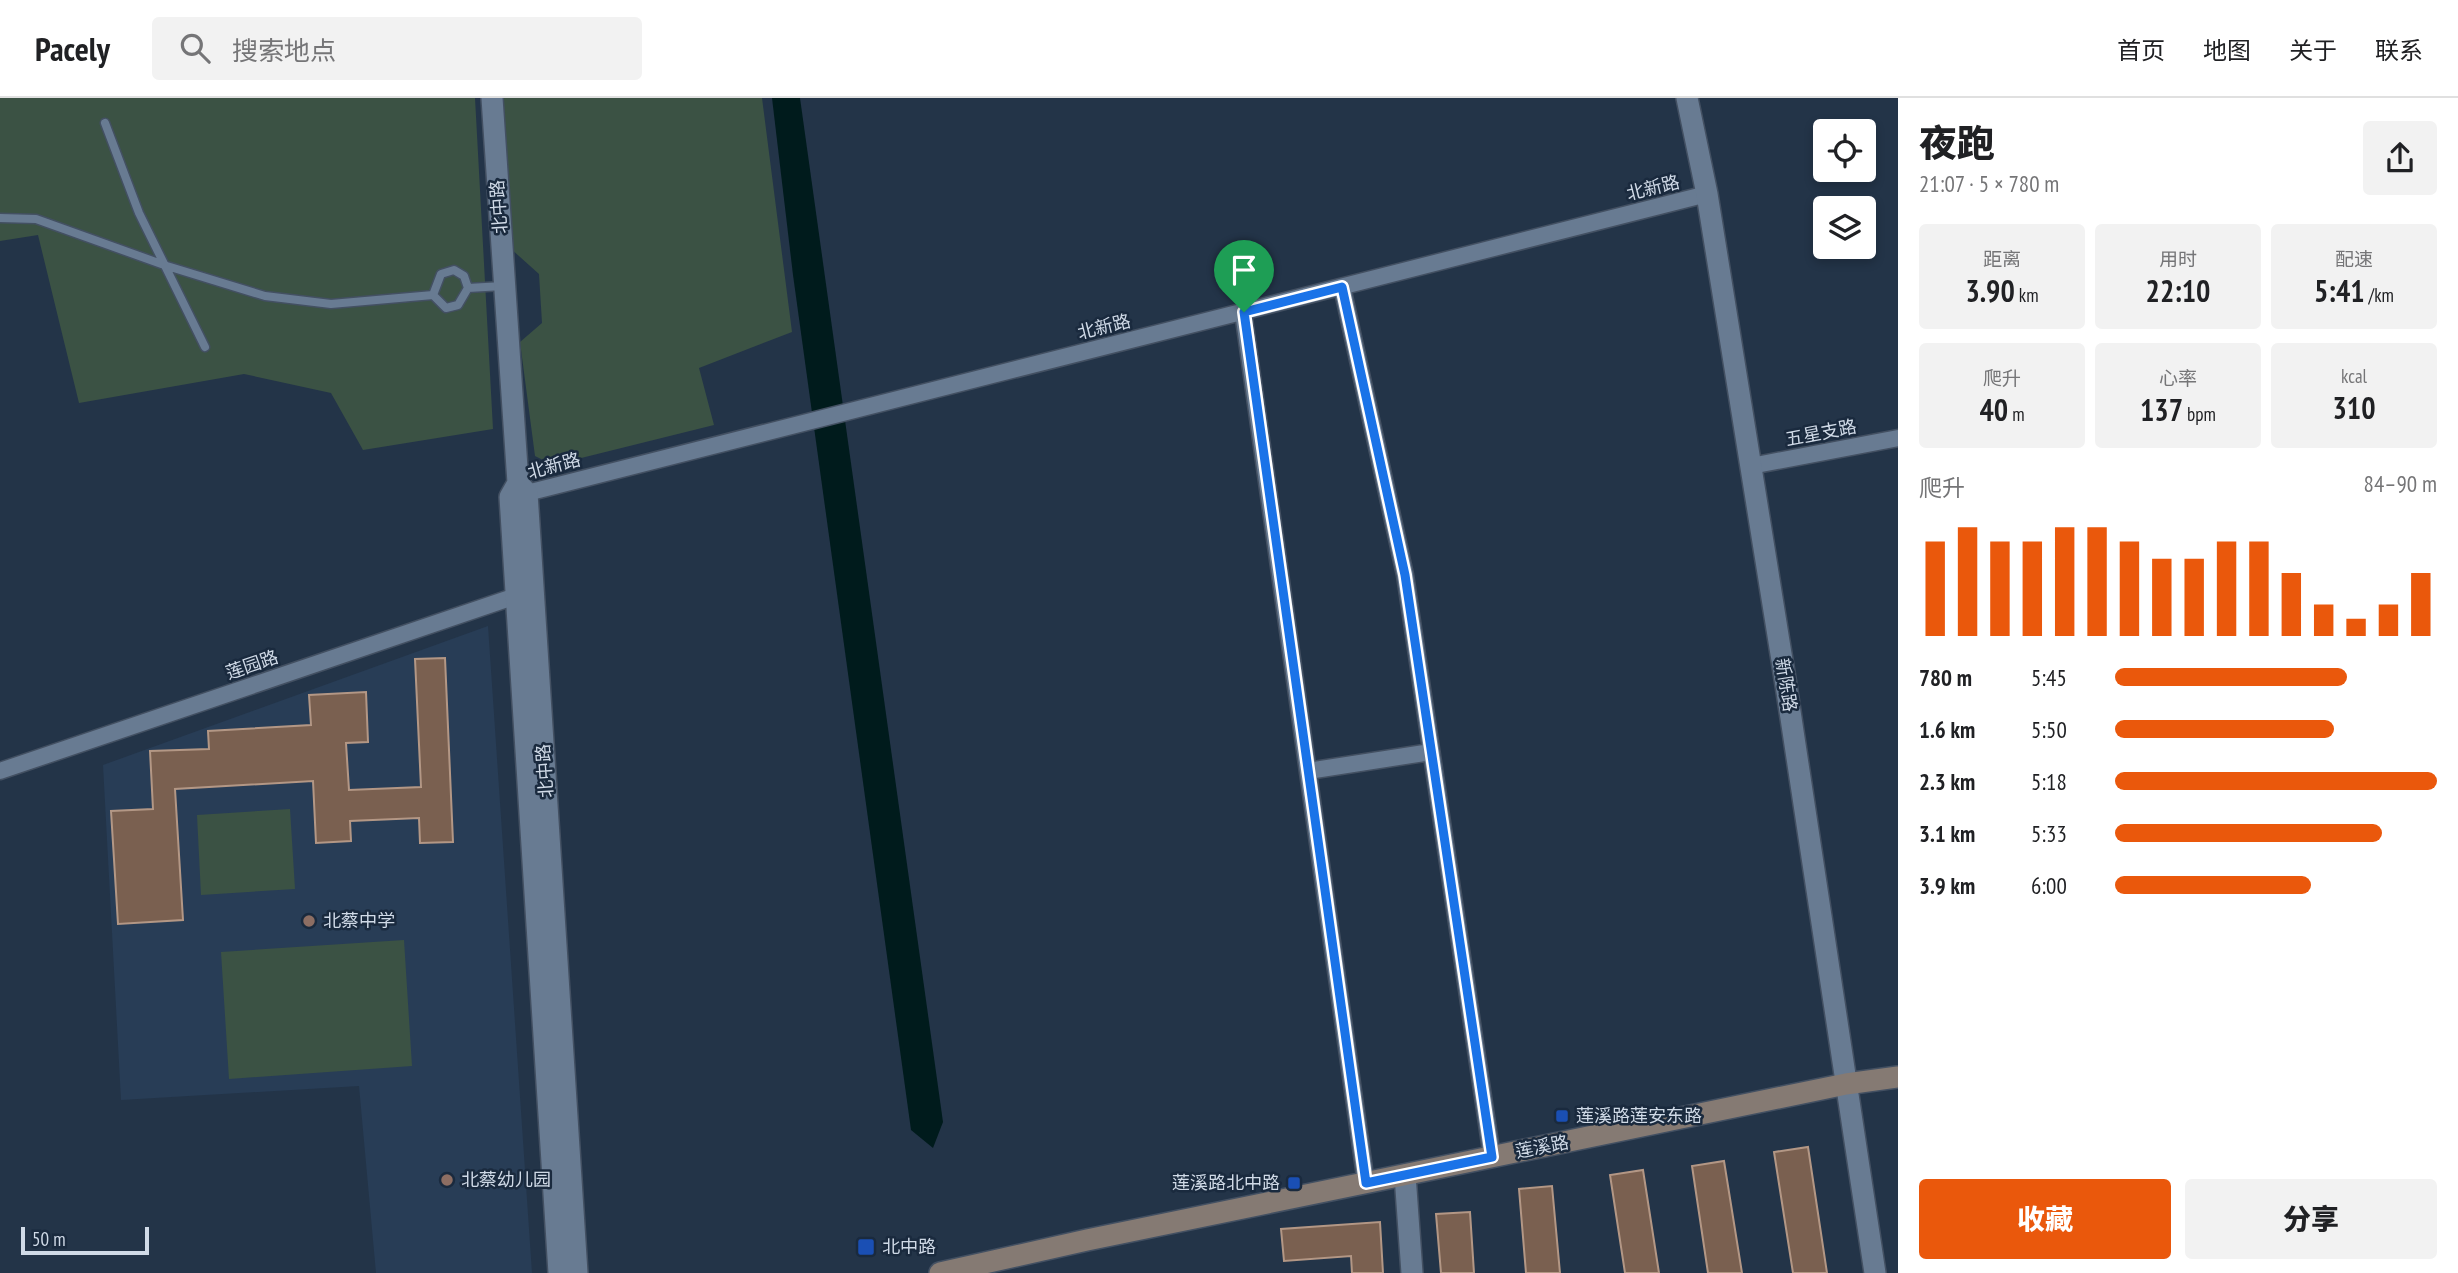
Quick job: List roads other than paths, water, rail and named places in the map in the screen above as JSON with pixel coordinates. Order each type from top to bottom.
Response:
[{"type":"main road","name":"莲溪路","points":[[940,1273],[1846,1084],[1898,1077]]},
{"type":"street","name":"北中路","points":[[492,98],[518,491],[577,1273]]},
{"type":"street","name":"新陈路","points":[[1687,98],[1707,194],[1751,466],[1875,1273]]},
{"type":"street","name":"北新路","points":[[518,491],[853,411],[1707,194]]},
{"type":"street","points":[[1342,287],[1397,534],[1492,1157]]},
{"type":"street","points":[[1244,312],[1366,1183]]},
{"type":"street","name":"五星支路","points":[[1751,466],[1898,438]]},
{"type":"street","name":"北中路","points":[[518,491],[516,596],[559,1273]]},
{"type":"street","name":"莲园路","points":[[0,771],[516,596]]},
{"type":"street","points":[[1308,771],[1431,752]]},
{"type":"street","points":[[1405,1175],[1412,1273]]},
{"type":"lane","points":[[105,123],[139,213],[167,267],[173,287],[205,347]]},
{"type":"lane","points":[[0,218],[36,219],[167,267],[265,296],[331,304],[433,296],[446,308],[458,305],[468,288],[464,276],[454,270],[441,274],[433,296]]},
{"type":"lane","points":[[468,288],[505,286]]},
{"type":"place","name":"北蔡中学","points":[[309,921]]},
{"type":"place","name":"莲溪路莲安东路","points":[[1562,1116]]},
{"type":"place","name":"北蔡幼儿园","points":[[447,1180]]},
{"type":"place","name":"莲溪路北中路","points":[[1294,1183]]},
{"type":"place","name":"北中路","points":[[866,1247]]}]
